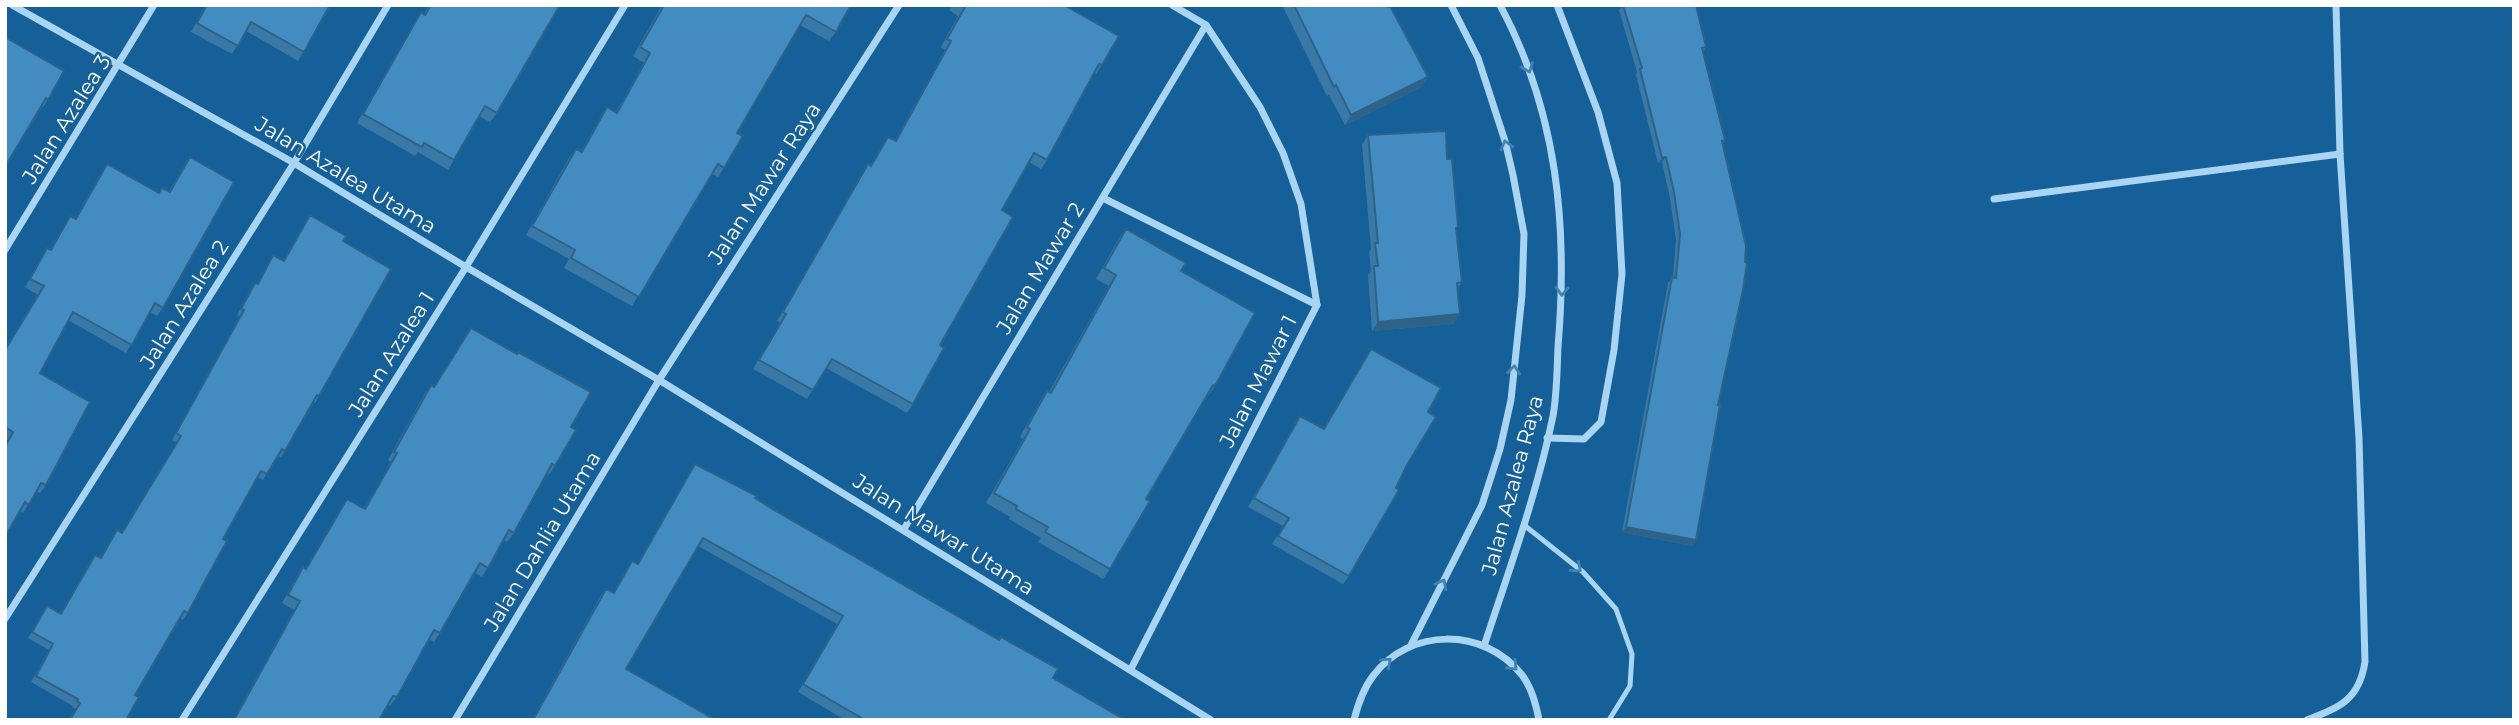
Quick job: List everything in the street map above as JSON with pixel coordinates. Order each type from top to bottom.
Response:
[{"type":"street","name":"Jalan Azalea Utama","points":[[12,5],[294,163],[659,380]]},
{"type":"street","name":"Jalan Azalea 3","points":[[5,250],[120,65],[154,5]]},
{"type":"street","name":"Jalan Azalea 2","points":[[5,619],[294,163],[388,5]]},
{"type":"street","name":"Jalan Azalea 1","points":[[182,720],[466,267],[625,5]]},
{"type":"street","name":"Jalan Mawar Raya","points":[[659,380],[899,5]]},
{"type":"street","name":"Jalan Mawar 1","points":[[1130,669],[1317,305],[1301,204],[1283,153],[1260,107],[1206,25],[1172,5]]},
{"type":"street","name":"Jalan Azalea Raya","points":[[1411,645],[1482,505],[1493,471],[1511,400],[1522,295],[1524,234],[1505,141],[1478,58],[1451,5]]},
{"type":"street","name":"Jalan Azalea Raya","points":[[1484,646],[1524,525],[1553,414],[1563,287],[1559,205],[1552,150],[1541,101],[1514,32],[1500,5]]},
{"type":"street","points":[[1547,438],[1584,439],[1601,422],[1615,350],[1622,274],[1616,183],[1598,112],[1557,5]]},
{"type":"street","points":[[2307,720],[2336,708],[2354,693],[2362,681],[2365,662],[2360,438],[2340,154],[2336,5]]},
{"type":"street","name":"Jalan Mawar 2","points":[[904,529],[1206,25]]},
{"type":"street","points":[[1994,199],[2340,154]]},
{"type":"street","points":[[1103,198],[1317,305]]},
{"type":"street","name":"Jalan Mawar Utama","points":[[659,380],[1211,720]]},
{"type":"street","name":"Jalan Dahlia Utama","points":[[455,720],[659,380]]},
{"type":"street","points":[[1354,720],[1360,698],[1372,676],[1389,658],[1411,645],[1435,639],[1460,639],[1484,646],[1505,658],[1522,676],[1534,698],[1539,720]]},
{"type":"lane","points":[[1524,525],[1583,572],[1616,609],[1632,654],[1630,686],[1609,720]]},
{"type":"building","points":[[207,5],[330,5],[304,52],[251,22],[238,46],[197,23]]},
{"type":"building","points":[[431,5],[560,5],[497,113],[485,106],[454,160],[424,143],[422,147],[363,114],[421,12],[425,15]]},
{"type":"building","points":[[664,5],[851,5],[836,32],[806,15],[737,133],[743,136],[724,168],[718,164],[639,297],[571,258],[575,250],[532,226],[576,149],[582,152],[607,107],[617,113],[650,53],[640,47]]},
{"type":"building","points":[[961,5],[1064,5],[1119,36],[1102,65],[1099,64],[1047,160],[1034,153],[1002,210],[1013,217],[940,345],[944,348],[913,404],[832,359],[813,390],[759,360],[786,314],[783,312],[868,164],[871,166],[888,137],[896,141],[951,41],[947,39],[965,7]]},
{"type":"building","points":[[1294,5],[1390,6],[1428,77],[1351,115],[1336,85],[1334,87]]},
{"type":"building","points":[[1623,5],[1696,5],[1706,47],[1702,48],[1725,140],[1722,141],[1746,246],[1747,263],[1743,290],[1718,405],[1696,540],[1626,527],[1672,277],[1676,278],[1680,234],[1666,157],[1662,158],[1640,69],[1642,68]]},
{"type":"building","points":[[5,37],[64,71],[5,167]]},
{"type":"building","points":[[1446,131],[1447,159],[1452,159],[1458,227],[1462,282],[1457,283],[1460,314],[1378,322],[1374,266],[1378,266],[1375,243],[1378,243],[1368,135]]},
{"type":"building","points":[[190,157],[234,182],[163,308],[155,303],[132,345],[73,312],[40,373],[90,402],[46,485],[41,483],[29,505],[25,502],[5,537],[5,447],[13,432],[5,427],[5,350],[44,286],[30,279],[47,248],[51,250],[70,216],[76,219],[107,164],[159,193],[162,188],[170,192]]},
{"type":"building","points":[[310,215],[346,236],[343,241],[391,269],[285,451],[282,449],[267,474],[261,471],[223,539],[227,541],[188,613],[184,611],[135,695],[139,697],[126,720],[70,720],[80,703],[78,699],[36,676],[53,644],[32,632],[47,606],[61,614],[95,555],[101,558],[117,530],[122,533],[181,436],[176,433],[244,310],[241,309],[255,283],[258,284],[273,255],[284,261]]},
{"type":"building","points":[[1126,229],[1186,263],[1181,271],[1255,313],[1215,386],[1213,385],[1146,499],[1150,501],[1110,569],[1045,532],[1048,527],[994,493],[1030,429],[1027,427],[1047,391],[1051,393],[1116,275],[1104,268]]},
{"type":"building","points":[[471,328],[591,392],[571,427],[576,430],[555,466],[552,464],[514,533],[509,530],[488,568],[480,563],[440,633],[434,630],[397,697],[393,696],[379,720],[234,720],[300,601],[288,595],[303,567],[306,569],[347,499],[365,509],[431,385],[434,387]]},
{"type":"building","points":[[1371,349],[1441,388],[1428,412],[1436,417],[1407,465],[1396,488],[1399,490],[1349,576],[1278,536],[1289,518],[1254,498],[1300,416],[1324,429]]},
{"type":"building","points":[[695,464],[757,496],[755,498],[774,510],[999,640],[1001,637],[1058,669],[1053,678],[1125,720],[865,720],[803,684],[843,616],[703,538],[626,669],[714,720],[533,720],[606,589],[614,593],[632,561],[638,564]]}]
